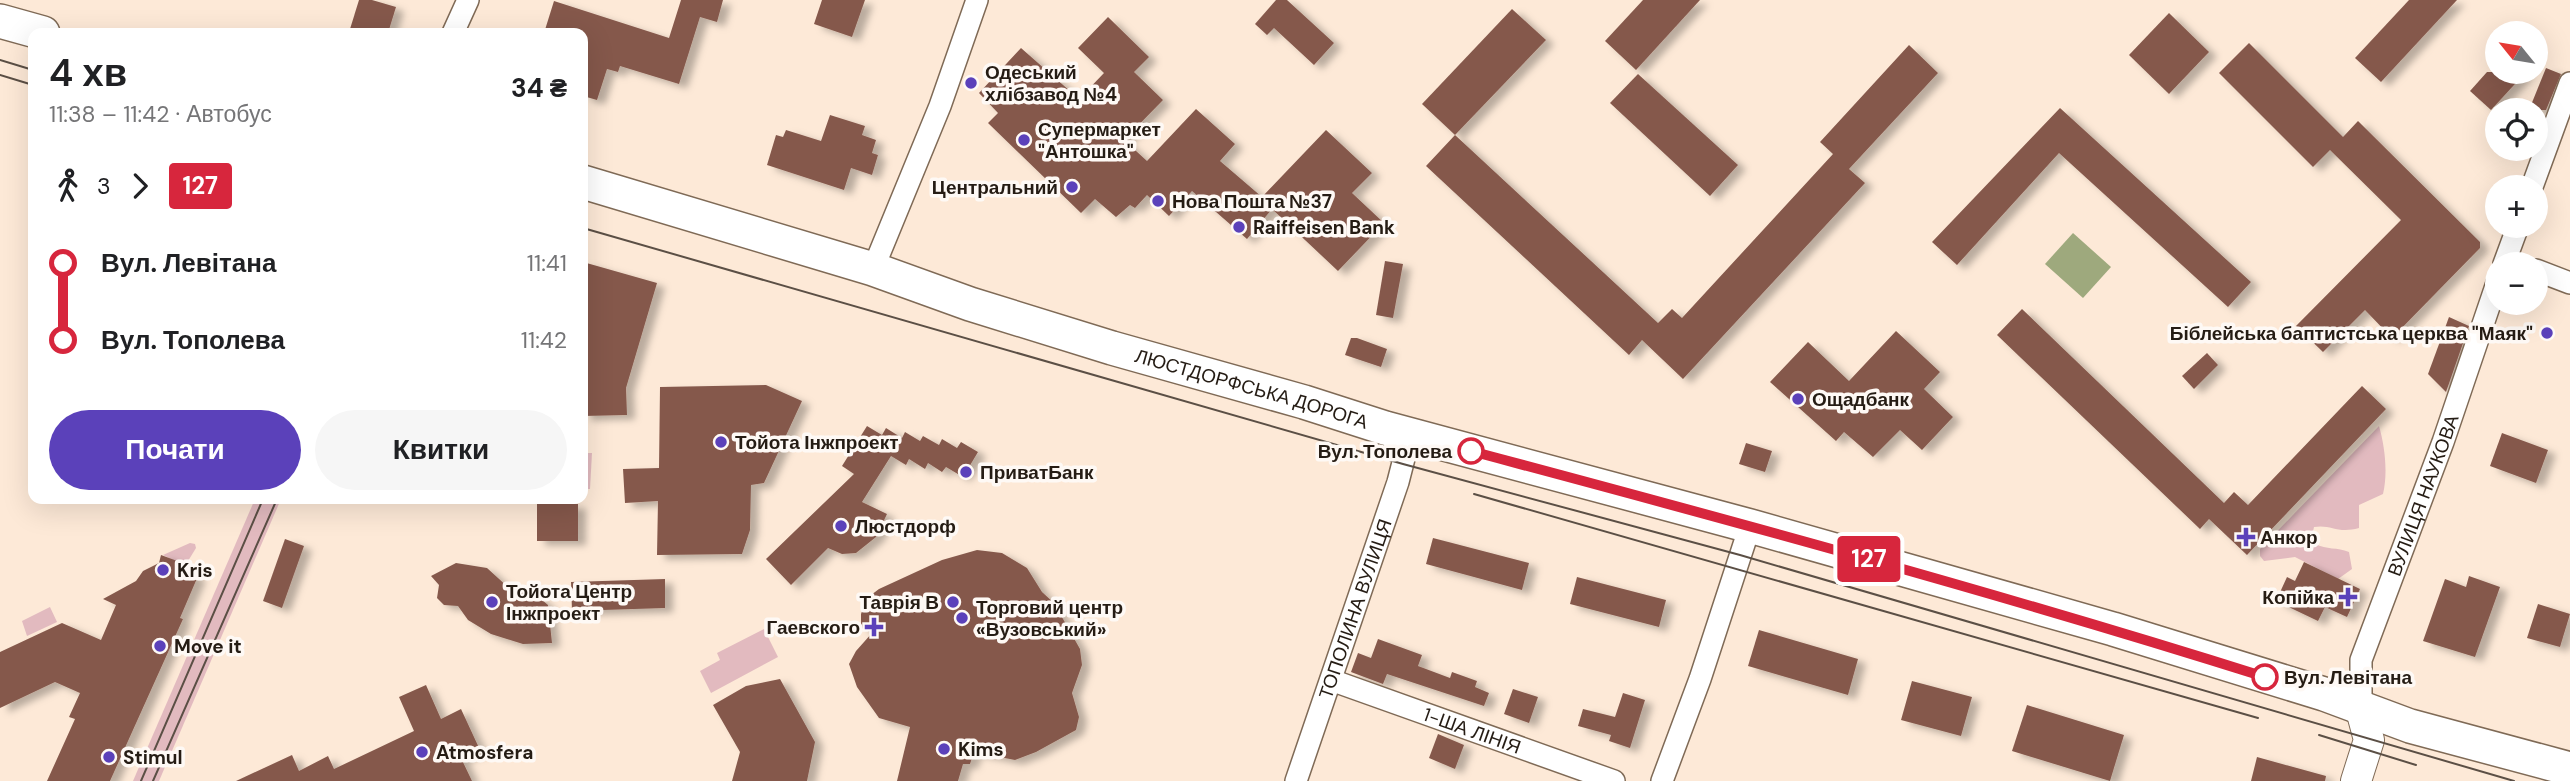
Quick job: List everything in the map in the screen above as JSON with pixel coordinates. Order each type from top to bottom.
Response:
[{"type":"main road","points":[[0,20],[28,28]]},
{"type":"main road","name":"ЛЮСТДОРФСЬКА ДОРОГА","points":[[588,183],[873,269],[970,304],[1410,435],[1750,526],[2113,629],[2324,694],[2361,709],[2463,742],[2570,769]]},
{"type":"main road","points":[[2356,781],[2369,740],[2361,709]]},
{"type":"street","points":[[455,28],[468,0]]},
{"type":"street","points":[[873,269],[940,106],[977,0]]},
{"type":"street","points":[[2536,175],[2570,84]]},
{"type":"street","points":[[2548,275],[2570,283]]},
{"type":"street","name":"ВУЛИЦЯ НАУКОВА","points":[[2361,709],[2361,660],[2443,442],[2486,315]]},
{"type":"street","name":"ТОПОЛИНА ВУЛИЦЯ","points":[[1296,781],[1398,482],[1410,435]]},
{"type":"street","points":[[1662,781],[1700,679],[1750,526]]},
{"type":"street","name":"1-ША ЛІНІЯ","points":[[1331,680],[1614,781]]},
{"type":"shaded area","points":[[2073,233],[2111,267],[2083,298],[2045,264]]},
{"type":"shaded area","points":[[2379,426],[2385,460],[2383,494],[2359,505],[2359,528],[2345,530],[2314,527],[2312,536],[2315,544],[2349,552],[2352,569],[2338,579],[2295,557],[2264,561],[2260,556],[2260,549]]},
{"type":"shaded area","points":[[588,453],[592,453],[590,489]]},
{"type":"shaded area","points":[[253,504],[279,504],[159,781],[133,781]]},
{"type":"shaded area","points":[[190,543],[195,544],[196,548],[185,566],[163,555]]},
{"type":"shaded area","points":[[50,607],[57,622],[27,636],[22,621]]},
{"type":"shaded area","points":[[764,629],[778,657],[711,693],[700,671],[720,660],[717,653]]},
{"type":"building","points":[[359,0],[372,0],[396,7],[390,28],[350,28]]},
{"type":"building","points":[[681,0],[723,0],[717,22],[700,17],[679,84],[620,66],[618,72],[607,69],[597,100],[588,97],[588,28],[546,28],[554,1],[669,38]]},
{"type":"building","points":[[822,0],[865,0],[852,37],[814,24]]},
{"type":"building","points":[[1276,0],[1287,0],[1334,43],[1314,65],[1274,28],[1267,35],[1255,24]]},
{"type":"building","points":[[1643,0],[1700,0],[1636,70],[1605,41]]},
{"type":"building","points":[[2409,0],[2457,0],[2381,82],[2355,58]]},
{"type":"building","points":[[1512,9],[1546,40],[1455,135],[1422,104]]},
{"type":"building","points":[[2169,13],[2209,52],[2169,94],[2129,55]]},
{"type":"building","points":[[1108,17],[1149,57],[1134,72],[1163,100],[1124,140],[1147,161],[1196,109],[1235,144],[1220,161],[1262,197],[1326,130],[1372,173],[1352,193],[1384,223],[1338,271],[1272,209],[1247,239],[1192,191],[1169,216],[1147,195],[1135,208],[1130,205],[1116,217],[1095,199],[1081,213],[988,123],[998,113],[979,93],[1021,48],[1079,99],[1104,73],[1078,48]]},
{"type":"building","points":[[2249,43],[2343,137],[2358,121],[2480,242],[2480,248],[2392,338],[2365,310],[2323,352],[2296,326],[2401,220],[2330,150],[2313,167],[2219,73]]},
{"type":"building","points":[[1909,45],[1938,73],[1849,169],[1865,183],[1683,379],[1642,340],[1629,355],[1426,166],[1455,135],[1658,323],[1672,309],[1682,318],[1833,154],[1820,142]]},
{"type":"building","points":[[2548,69],[2561,74],[2548,105],[2548,98],[2534,98],[2540,84],[2548,84]]},
{"type":"building","points":[[1638,74],[1738,165],[1710,196],[1610,103]]},
{"type":"building","points":[[2485,74],[2485,84],[2515,84],[2502,98],[2485,98],[2485,105],[2470,91]]},
{"type":"building","points":[[2060,108],[2251,282],[2228,307],[2059,153],[1957,265],[1932,242]]},
{"type":"building","points":[[830,115],[865,126],[862,135],[876,140],[872,153],[878,155],[872,175],[851,168],[844,190],[767,165],[776,135],[783,137],[786,130],[821,141]]},
{"type":"building","points":[[1385,261],[1403,264],[1393,318],[1376,315]]},
{"type":"building","points":[[588,263],[657,283],[626,388],[627,415],[588,416]]},
{"type":"building","points":[[2022,309],[2224,503],[2234,492],[2248,505],[2362,386],[2386,409],[2247,555],[2209,519],[2200,529],[1997,335]]},
{"type":"building","points":[[2449,317],[2469,326],[2446,392],[2428,374]]},
{"type":"building","points":[[1896,331],[1940,372],[1924,389],[1953,417],[1922,450],[1900,430],[1873,457],[1844,432],[1836,441],[1770,382],[1808,342],[1849,381]]},
{"type":"building","points":[[1351,338],[1387,349],[1381,367],[1345,355]]},
{"type":"building","points":[[2207,353],[2218,365],[2194,389],[2182,376]]},
{"type":"building","name":"Тойота Інжпроект","points":[[766,385],[802,401],[764,483],[751,485],[750,530],[742,554],[657,555],[658,501],[625,503],[623,469],[659,468],[660,387]]},
{"type":"building","points":[[867,426],[882,435],[886,428],[902,438],[905,432],[920,441],[923,436],[939,445],[942,439],[957,448],[961,442],[978,452],[963,477],[946,467],[942,472],[928,463],[925,469],[909,459],[906,465],[891,456],[862,502],[887,514],[876,537],[856,553],[842,554],[828,548],[791,585],[766,559],[854,474],[842,466]]},
{"type":"building","points":[[2502,433],[2548,450],[2536,483],[2490,466]]},
{"type":"building","points":[[1746,443],[1772,451],[1765,472],[1739,464]]},
{"type":"building","points":[[537,504],[578,504],[578,541],[537,541]]},
{"type":"building","points":[[1433,538],[1529,563],[1522,590],[1426,564]]},
{"type":"building","points":[[285,539],[304,546],[282,608],[263,601]]},
{"type":"building","points":[[977,550],[1002,553],[1027,568],[1042,592],[1054,603],[1080,649],[1082,665],[1072,693],[1079,717],[1076,730],[1015,760],[974,752],[970,764],[963,764],[958,781],[897,781],[910,727],[879,718],[857,687],[849,664],[856,651],[872,633],[861,628],[861,614],[867,598],[879,589],[942,560]]},
{"type":"building","points":[[161,555],[180,562],[177,566],[198,576],[180,618],[183,619],[110,781],[47,781],[75,719],[69,717],[80,693],[55,682],[0,708],[0,652],[62,623],[101,640],[116,605],[103,599],[136,581],[143,571],[159,563]]},
{"type":"building","points":[[2304,562],[2360,589],[2347,617],[2325,607],[2318,621],[2276,601],[2287,577],[2295,581]]},
{"type":"building","name":"Тойота Центр Інжпроект","points":[[456,563],[487,568],[509,588],[535,594],[548,605],[552,643],[523,644],[491,634],[468,620],[458,606],[444,605],[437,598],[439,585],[431,576]]},
{"type":"building","points":[[2469,576],[2500,587],[2475,657],[2423,641],[2445,579],[2466,587]]},
{"type":"building","points":[[1577,577],[1666,600],[1659,627],[1570,604]]},
{"type":"building","points":[[665,579],[665,608],[572,611],[571,582]]},
{"type":"building","points":[[2538,604],[2570,614],[2560,647],[2527,638]]},
{"type":"building","points":[[1759,630],[1858,659],[1848,695],[1748,666]]},
{"type":"building","points":[[1378,639],[1422,655],[1418,666],[1450,678],[1452,672],[1477,681],[1475,687],[1489,693],[1484,706],[1387,674],[1383,684],[1351,672],[1358,653],[1371,658]]},
{"type":"building","points":[[780,679],[815,742],[807,781],[732,781],[740,752],[713,705],[746,686]]},
{"type":"building","points":[[1912,681],[1972,697],[1961,736],[1901,720]]},
{"type":"building","points":[[426,685],[441,719],[461,709],[480,750],[461,758],[472,781],[236,781],[292,755],[299,771],[328,756],[334,769],[414,731],[399,697]]},
{"type":"building","points":[[1513,689],[1538,697],[1529,723],[1504,714]]},
{"type":"building","points":[[1623,693],[1645,700],[1630,748],[1609,741],[1611,735],[1578,726],[1583,709],[1615,717]]},
{"type":"building","points":[[2027,705],[2124,735],[2110,781],[2012,751]]},
{"type":"building","points":[[1438,734],[1464,745],[1455,769],[1429,758]]},
{"type":"building","points":[[2257,757],[2326,776],[2325,781],[2251,781]]},
{"type":"tram line","points":[[0,60],[28,68]]},
{"type":"tram line","points":[[0,75],[28,83]]},
{"type":"tram line","points":[[588,229],[1403,464],[1740,555],[2514,781]]},
{"type":"tram line","points":[[1474,494],[2258,718]]},
{"type":"tram line","points":[[141,781],[261,504]]},
{"type":"tram line","points":[[153,781],[275,504]]},
{"type":"tram line","points":[[2319,735],[2416,765]]},
{"type":"bus line","name":"127","points":[[1471,451],[1750,526],[2113,629],[2265,677]]},
{"type":"place","name":"Одеський хлібзавод №4","points":[[971,83]]},
{"type":"place","name":"Супермаркет \"Антошка\"","points":[[1024,140]]},
{"type":"place","name":"Центральний","points":[[1072,187]]},
{"type":"place","name":"Нова Пошта №37","points":[[1158,201]]},
{"type":"place","name":"Raiffeisen Bank","points":[[1239,227]]},
{"type":"place","name":"Біблейська баптистська церква \"Маяк\"","points":[[2547,333]]},
{"type":"place","name":"Ощадбанк","points":[[1798,399]]},
{"type":"place","name":"Тойота Інжпроект","points":[[721,442]]},
{"type":"place","name":"Вул. Тополева","points":[[1471,451]]},
{"type":"place","name":"ПриватБанк","points":[[966,472]]},
{"type":"place","name":"Люстдорф","points":[[841,526]]},
{"type":"place","name":"Анкор","points":[[2246,537]]},
{"type":"place","name":"Kris","points":[[163,570]]},
{"type":"place","name":"Копійка","points":[[2348,597]]},
{"type":"place","name":"Тойота Центр Інжпроект","points":[[492,602]]},
{"type":"place","name":"Таврія В","points":[[953,602]]},
{"type":"place","name":"Торговий центр «Вузовський»","points":[[962,618]]},
{"type":"place","name":"Гаевского","points":[[874,627]]},
{"type":"place","name":"Move it","points":[[160,646]]},
{"type":"place","name":"Вул. Левітана","points":[[2265,677]]},
{"type":"place","name":"Kims","points":[[944,749]]},
{"type":"place","name":"Atmosfera","points":[[422,752]]},
{"type":"place","name":"Stimul","points":[[109,757]]}]
